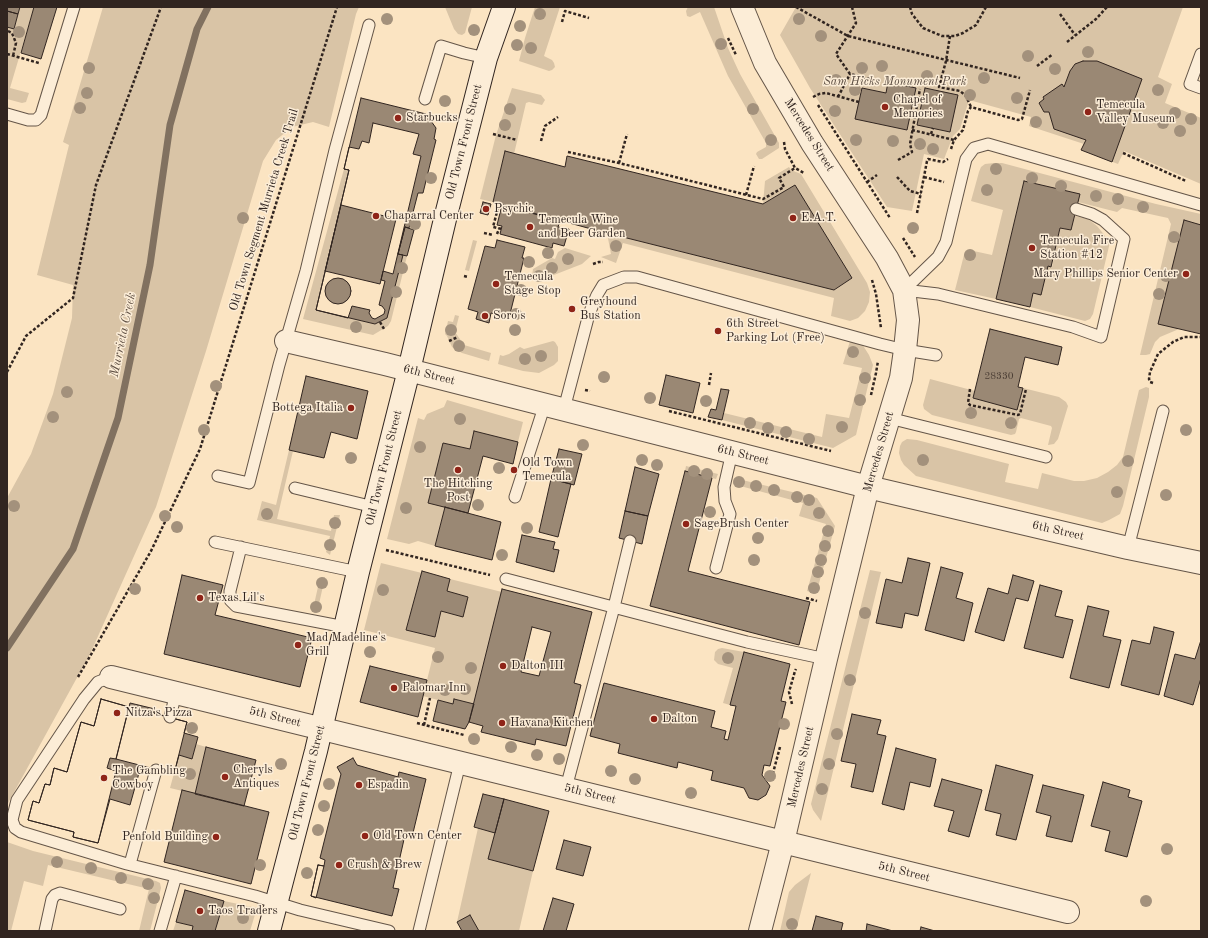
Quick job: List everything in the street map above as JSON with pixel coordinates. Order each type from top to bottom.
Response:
[{"type":"street","name":"Old Town Front Street","points":[[269,931],[321,728],[446,215],[486,58],[504,7]]},
{"type":"street","name":"Mercedes Street","points":[[742,7],[765,63],[812,143],[887,258],[904,290],[908,320],[901,378],[868,487],[783,842],[760,931]]},
{"type":"street","name":"6th Street","points":[[286,341],[409,370],[868,487],[1128,548],[1201,563]]},
{"type":"street","name":"5th Street","points":[[111,677],[1068,912]]},
{"type":"lane","points":[[7,114],[28,120],[36,120],[41,115],[74,7]]},
{"type":"lane","points":[[218,476],[249,483],[306,271],[335,150],[369,25]]},
{"type":"lane","points":[[425,99],[441,46],[486,58]]},
{"type":"lane","points":[[1201,54],[1190,84],[1201,88]]},
{"type":"lane","points":[[904,290],[938,257],[946,242],[966,159],[974,148],[988,144],[1201,205]]},
{"type":"lane","points":[[904,290],[938,294],[1073,327],[1101,337],[1124,239],[1103,220],[1092,214],[1076,210]]},
{"type":"lane","points":[[515,496],[555,407],[597,295],[603,285],[624,277],[637,277],[880,344],[936,355]]},
{"type":"lane","points":[[1128,548],[1163,411]]},
{"type":"lane","points":[[889,418],[1046,457]]},
{"type":"lane","points":[[716,568],[730,514],[725,501],[724,487],[732,452]]},
{"type":"lane","points":[[295,488],[374,507]]},
{"type":"lane","points":[[566,788],[630,541]]},
{"type":"lane","points":[[215,542],[358,572]]},
{"type":"lane","points":[[242,548],[230,591],[230,600],[236,606],[345,628]]},
{"type":"lane","points":[[506,579],[747,642],[826,659]]},
{"type":"lane","points":[[111,677],[98,682],[84,699],[17,800],[12,820],[16,828],[21,832],[130,864],[255,896],[276,904],[389,931]]},
{"type":"lane","points":[[170,717],[176,693]]},
{"type":"lane","points":[[420,931],[460,763]]},
{"type":"lane","points":[[130,864],[156,770]]},
{"type":"lane","points":[[160,931],[176,876]]},
{"type":"lane","points":[[45,931],[52,899],[55,895],[60,893],[120,909]]},
{"type":"path","points":[[7,372],[26,336],[73,298],[96,185],[161,7]]},
{"type":"path","name":"Old Town Segment Murrieta Creek Trail","points":[[76,680],[151,551],[200,449],[337,7]]},
{"type":"path","points":[[796,7],[848,36],[1020,78]]},
{"type":"path","points":[[852,7],[856,23],[836,54],[850,74],[870,79]]},
{"type":"path","points":[[910,7],[912,14],[923,28],[942,36],[963,33],[976,25],[986,7]]},
{"type":"path","points":[[1067,42],[1096,19],[1107,7]]},
{"type":"path","points":[[562,22],[566,11],[589,18]]},
{"type":"path","points":[[1060,14],[1076,34]]},
{"type":"path","points":[[8,31],[12,34],[16,43],[13,56]]},
{"type":"path","points":[[728,35],[738,60]]},
{"type":"path","points":[[950,36],[946,61],[939,87],[960,91],[966,96],[971,107]]},
{"type":"path","points":[[7,54],[55,68]]},
{"type":"path","points":[[1037,66],[1053,54]]},
{"type":"path","points":[[838,97],[850,74]]},
{"type":"path","points":[[898,160],[912,152],[910,144],[920,89]]},
{"type":"path","points":[[810,93],[893,223]]},
{"type":"path","points":[[813,97],[826,93],[859,102]]},
{"type":"path","points":[[541,141],[545,126],[558,117]]},
{"type":"path","points":[[932,128],[932,134]]},
{"type":"path","points":[[912,130],[954,140]]},
{"type":"path","points":[[493,134],[517,140]]},
{"type":"path","points":[[619,163],[627,134]]},
{"type":"path","points":[[783,141],[785,149],[796,168],[805,174]]},
{"type":"path","points":[[568,152],[764,199],[784,187],[779,178],[796,168]]},
{"type":"path","points":[[1123,153],[1192,184]]},
{"type":"path","points":[[746,195],[754,166]]},
{"type":"path","points":[[867,182],[877,175]]},
{"type":"path","points":[[897,177],[910,191],[921,194]]},
{"type":"path","points":[[497,234],[500,229],[493,227],[498,208]]},
{"type":"path","points":[[484,233],[492,235]]},
{"type":"path","points":[[901,235],[924,271]]},
{"type":"path","points":[[593,264],[603,262]]},
{"type":"path","points":[[869,274],[872,280],[882,328],[876,373],[869,401]]},
{"type":"path","points":[[464,276],[468,277]]},
{"type":"path","points":[[380,322],[384,329]]},
{"type":"path","points":[[449,341],[458,336]]},
{"type":"path","points":[[1153,383],[1150,382],[1149,379],[1150,372],[1158,354],[1173,342],[1184,338],[1201,337]]},
{"type":"path","points":[[709,385],[711,373]]},
{"type":"path","points":[[970,389],[968,403],[970,405],[1018,415],[1020,414],[1026,389]]},
{"type":"path","points":[[664,410],[831,451]]},
{"type":"path","points":[[700,419],[701,415]]},
{"type":"path","points":[[365,546],[389,550],[506,579]]},
{"type":"path","points":[[806,598],[819,602]]},
{"type":"path","points":[[424,725],[430,698]]},
{"type":"path","points":[[417,723],[464,735]]},
{"type":"green space","points":[[20,7],[34,7],[10,88],[29,93],[26,102],[22,103],[7,99],[7,34],[8,28],[14,29]]},
{"type":"green space","points":[[103,7],[359,7],[356,14],[329,127],[313,122],[292,127],[276,140],[263,161],[206,351],[156,507],[90,654],[7,805],[7,498],[31,454],[53,394],[72,318],[73,285],[37,275],[69,145],[63,142]]},
{"type":"green space","points":[[445,7],[472,7],[465,33],[462,35],[458,34],[454,29]]},
{"type":"green space","points":[[535,7],[560,7],[544,56],[552,60],[554,63],[555,67],[549,71],[519,61]]},
{"type":"green space","points":[[688,7],[714,7],[728,48],[740,74],[779,143],[779,148],[762,159],[759,159],[756,154],[766,147],[766,143],[728,76],[700,12],[690,17],[687,16],[686,11]]},
{"type":"green space","name":"Sam Hicks Monument Park","points":[[796,7],[1183,7],[1158,77],[1172,84],[1165,103],[1201,118],[1201,184],[1124,151],[1118,164],[1081,150],[1084,144],[1029,126],[1031,117],[969,100],[960,129],[953,136],[944,159],[924,154],[912,211],[887,207],[810,88],[780,35]]},
{"type":"green space","points":[[512,88],[541,95],[545,100],[542,105],[529,102],[526,103],[514,154],[505,152],[493,202],[480,199],[496,135]]},
{"type":"green space","points":[[1002,163],[1156,204],[1201,214],[1201,225],[1184,221],[1179,329],[1160,337],[1155,342],[1150,354],[1140,355],[1171,224],[1168,218],[1122,208],[1117,212],[1078,202],[1024,181],[996,299],[955,290],[964,255],[967,251],[969,250],[992,255],[1003,210],[971,201],[981,167],[985,164]]},
{"type":"green space","points":[[789,167],[791,170],[801,174],[867,283],[870,292],[869,302],[865,311],[858,318],[850,321],[831,316],[834,298],[623,243],[616,263],[601,257],[611,254],[607,233],[835,290],[852,278],[795,185],[763,204],[765,181]]},
{"type":"green space","points":[[344,169],[349,170],[316,310],[375,324],[386,318],[403,255],[407,256],[391,321],[388,326],[373,335],[303,319]]},
{"type":"green space","points":[[1075,216],[1088,219],[1097,226],[1110,242],[1093,314],[1090,319],[1085,321],[1030,307],[1033,293],[1041,294],[1048,266],[1052,267],[1060,228],[1071,230]]},
{"type":"green space","points":[[473,240],[477,241],[469,271],[465,270]]},
{"type":"green space","points":[[565,248],[591,256],[582,264],[536,282],[532,276],[533,269],[552,258],[555,259],[558,252]]},
{"type":"green space","points":[[455,315],[459,316],[455,332],[464,345],[491,353],[489,361],[462,353],[452,347],[445,334],[448,321],[453,322]]},
{"type":"green space","points":[[553,341],[558,347],[558,361],[554,365],[539,373],[523,371],[498,364],[500,355],[503,356],[509,354],[520,347],[524,349]]},
{"type":"green space","points":[[850,341],[862,344],[873,365],[856,435],[833,448],[722,420],[724,413],[822,437],[826,414],[849,418],[862,368],[843,364]]},
{"type":"green space","points":[[930,379],[975,391],[973,398],[1017,409],[1023,388],[1059,397],[1066,402],[1068,406],[1058,439],[1054,444],[1048,445],[1052,428],[1051,426],[1021,418],[1019,419],[1015,434],[1011,435],[932,415],[924,409],[923,405]]},
{"type":"green space","points":[[1146,387],[1149,388],[1149,397],[1123,506],[1120,514],[1102,523],[916,476],[904,465],[899,453],[902,442],[907,439],[917,440],[1009,464],[1005,482],[1038,489],[1042,473],[1074,481],[1084,481],[1097,478],[1117,465],[1123,457],[1139,390]]},
{"type":"green space","points":[[447,400],[523,422],[518,442],[474,431],[470,449],[443,443],[428,503],[445,507],[435,546],[418,541],[409,544],[387,539],[418,418],[424,420],[427,414],[444,407]]},
{"type":"green space","points":[[289,450],[293,451],[277,519],[331,531],[334,515],[340,515],[330,555],[326,552],[330,536],[257,520],[262,501],[276,505]]},
{"type":"green space","points":[[686,466],[718,474],[716,479],[685,471]]},
{"type":"green space","points":[[734,478],[817,498],[835,526],[816,594],[807,591],[826,524],[799,516],[803,503],[733,484]]},
{"type":"green space","points":[[381,563],[422,573],[406,630],[434,637],[441,611],[463,616],[468,597],[447,591],[450,579],[502,592],[474,704],[454,699],[453,704],[423,696],[435,648],[364,630]]},
{"type":"green space","points":[[870,570],[881,572],[821,821],[813,810],[811,804]]},
{"type":"green space","points":[[325,577],[317,613],[314,613],[313,609],[320,578]]},
{"type":"green space","points":[[722,648],[744,652],[730,705],[723,703],[733,668],[718,664],[714,660],[715,652]]},
{"type":"green space","points":[[196,744],[206,747],[195,794],[170,788],[179,755],[192,759]]},
{"type":"green space","points":[[478,828],[495,833],[489,859],[533,871],[519,931],[462,931],[457,922]]},
{"type":"green space","points":[[7,842],[33,851],[160,883],[161,888],[150,931],[139,931],[149,889],[48,865],[43,886],[24,881],[11,931],[7,931]]},
{"type":"green space","points":[[811,873],[796,931],[780,931],[789,892],[795,885]]},
{"type":"green space","points":[[224,901],[257,908],[250,931],[215,931]]},
{"type":"green space","points":[[176,922],[193,926],[192,931],[173,931]]},
{"type":"building","points":[[7,7],[20,7],[18,14],[7,11]]},
{"type":"building","points":[[34,7],[57,7],[41,59],[21,53]]},
{"type":"building","points":[[7,11],[18,14],[14,29],[7,27]]},
{"type":"building","name":"Temecula Valley Museum","points":[[1083,61],[1097,61],[1142,79],[1112,162],[1081,150],[1086,140],[1054,129],[1049,112],[1044,112],[1039,103],[1044,99],[1043,97],[1062,84],[1064,87],[1070,71],[1075,64]]},
{"type":"building","name":"Chapel of Memories","points":[[888,82],[916,88],[907,130],[855,119],[862,88],[886,93]]},
{"type":"building","points":[[925,88],[958,95],[950,132],[917,125]]},
{"type":"building","name":"Chaparral Center","points":[[361,98],[426,114],[436,128],[434,139],[436,140],[423,193],[418,193],[409,228],[405,227],[398,254],[403,255],[387,318],[375,324],[316,310],[349,170],[344,169]]},
{"type":"building","name":"Chaparral Center","points":[[373,123],[419,134],[413,154],[421,156],[393,274],[383,271],[381,280],[385,281],[379,305],[385,310],[384,314],[375,319],[372,318],[369,313],[370,310],[352,306],[348,318],[316,310],[349,170],[344,169],[349,147],[359,149],[362,141],[369,143]]},
{"type":"building","points":[[505,151],[565,167],[567,156],[763,204],[795,185],[852,278],[834,290],[595,230],[493,202]]},
{"type":"building","name":"Temecula Fire Station #12","points":[[1024,181],[1080,194],[1071,230],[1060,228],[1051,267],[1048,266],[1041,295],[1033,293],[1030,307],[996,299]]},
{"type":"building","name":"Psychic","points":[[483,202],[491,204],[488,215],[480,213]]},
{"type":"building","points":[[341,205],[396,219],[380,284],[325,271]]},
{"type":"building","name":"Temecula Wine and Beer Garden","points":[[502,205],[560,221],[558,227],[569,229],[564,246],[553,243],[552,248],[500,234],[502,226],[497,225]]},
{"type":"building","name":"Mary Phillips Senior Center","points":[[1184,220],[1201,225],[1201,334],[1158,324]]},
{"type":"building","points":[[405,227],[414,230],[407,256],[398,254]]},
{"type":"building","name":"Temecula Stage Stop","points":[[497,240],[525,247],[522,258],[524,258],[509,318],[491,313],[489,323],[476,319],[478,312],[468,309],[485,246],[495,248]]},
{"type":"building","points":[[338,278],[348,281],[351,291],[348,301],[338,304],[328,301],[325,291],[328,281]]},
{"type":"building","points":[[990,329],[1062,347],[1058,365],[1025,357],[1018,387],[1023,388],[1017,410],[973,398]]},
{"type":"building","points":[[666,375],[700,383],[693,413],[659,405]]},
{"type":"building","points":[[306,376],[368,391],[357,439],[331,432],[324,458],[289,450]]},
{"type":"building","points":[[721,389],[729,390],[722,420],[708,417],[711,409],[716,410]]},
{"type":"building","name":"The Hitching Post","points":[[474,431],[518,442],[513,464],[483,456],[468,513],[428,503],[443,443],[470,449]]},
{"type":"building","points":[[559,449],[582,454],[574,485],[551,479]]},
{"type":"building","points":[[635,467],[659,474],[648,516],[625,511]]},
{"type":"building","name":"SageBrush Center","points":[[685,471],[712,478],[688,571],[810,602],[799,645],[650,606]]},
{"type":"building","points":[[551,479],[571,484],[558,537],[539,532]]},
{"type":"building","points":[[445,507],[501,522],[492,560],[435,546]]},
{"type":"building","points":[[625,511],[648,516],[642,544],[619,538]]},
{"type":"building","points":[[522,535],[555,542],[553,549],[559,550],[554,572],[516,562]]},
{"type":"building","points":[[908,558],[930,563],[918,616],[905,613],[902,628],[876,623],[886,579],[902,583]]},
{"type":"building","points":[[941,567],[963,573],[956,598],[973,603],[964,641],[925,630]]},
{"type":"building","points":[[422,571],[450,579],[447,591],[468,597],[463,617],[441,611],[435,637],[406,630]]},
{"type":"building","points":[[182,575],[223,585],[215,615],[312,638],[300,687],[164,654]]},
{"type":"building","points":[[1013,575],[1034,581],[1028,601],[1016,598],[1004,641],[975,632],[988,588],[1008,594]]},
{"type":"building","points":[[1040,585],[1062,591],[1055,616],[1073,620],[1063,658],[1024,648]]},
{"type":"building","name":"Dalton III","points":[[502,589],[592,612],[574,683],[581,685],[566,746],[536,739],[535,745],[481,732],[483,726],[469,722]],"holes":[[[532,627],[551,632],[539,676],[521,672]]]},
{"type":"building","points":[[1088,606],[1109,611],[1103,636],[1121,640],[1109,688],[1070,678]]},
{"type":"building","points":[[1154,627],[1174,632],[1159,695],[1121,685],[1132,640],[1150,644]]},
{"type":"building","points":[[1201,640],[1201,678],[1193,705],[1164,696],[1175,654],[1195,659]]},
{"type":"building","name":"Dalton","points":[[744,652],[790,664],[781,701],[786,702],[770,766],[764,765],[762,775],[770,786],[766,795],[758,800],[749,798],[744,788],[711,780],[713,771],[678,762],[677,768],[618,753],[620,744],[590,736],[604,683],[715,711],[711,727],[726,731],[724,739],[728,740],[736,706],[730,705]]},
{"type":"building","name":"Palomar Inn","points":[[370,666],[427,680],[418,717],[360,702]]},
{"type":"building","points":[[101,699],[129,707],[130,703],[155,709],[154,713],[187,722],[184,733],[198,737],[192,759],[179,755],[174,774],[141,766],[130,805],[110,799],[98,843],[73,837],[74,832],[28,820],[33,801],[39,803],[45,784],[50,785],[54,768],[67,772],[81,722],[94,726]]},
{"type":"building","points":[[101,699],[129,707],[116,759],[110,758],[107,768],[116,771],[98,843],[73,837],[74,832],[28,820],[33,801],[39,803],[45,784],[50,785],[54,768],[67,772],[81,722],[94,726]]},
{"type":"building","points":[[454,699],[474,704],[469,722],[465,729],[433,721],[438,700],[453,704]]},
{"type":"building","points":[[129,707],[187,722],[174,774],[116,759]]},
{"type":"building","points":[[852,714],[881,720],[877,734],[886,736],[873,792],[851,787],[856,764],[841,761]]},
{"type":"building","name":"Cheryls Antiques","points":[[206,747],[256,760],[244,806],[195,794]]},
{"type":"building","points":[[896,748],[936,759],[930,787],[910,782],[904,810],[882,804]]},
{"type":"building","name":"Old Town Center","points":[[353,758],[357,765],[398,777],[399,772],[426,779],[412,837],[405,835],[393,888],[399,889],[392,916],[311,896],[318,865],[324,866],[325,860],[320,858],[341,774],[337,767]]},
{"type":"building","points":[[996,765],[1033,775],[1016,840],[996,835],[1001,814],[985,810]]},
{"type":"building","points":[[942,779],[982,790],[969,837],[948,831],[954,811],[934,806]]},
{"type":"building","points":[[1103,782],[1130,790],[1128,797],[1142,801],[1127,857],[1105,851],[1110,831],[1091,826]]},
{"type":"building","points":[[1043,785],[1084,795],[1072,842],[1046,836],[1051,816],[1036,812]]},
{"type":"building","name":"Penfold Building","points":[[182,790],[269,812],[251,884],[164,862]]},
{"type":"building","points":[[483,794],[504,799],[495,833],[474,827]]},
{"type":"building","points":[[504,799],[549,811],[533,871],[488,859]]},
{"type":"building","points":[[564,840],[591,847],[583,876],[556,869]]},
{"type":"building","points":[[318,865],[324,866],[316,898],[311,896]]},
{"type":"building","name":"Taos Traders","points":[[185,890],[224,901],[215,931],[192,931],[193,926],[176,922]]},
{"type":"building","points":[[553,898],[574,904],[566,931],[543,931]]},
{"type":"building","points":[[470,915],[479,931],[462,931],[457,922]]},
{"type":"building","points":[[816,916],[843,923],[841,931],[812,931]]},
{"type":"building","points":[[867,924],[893,931],[866,931]]},
{"type":"building","points":[[921,927],[935,931],[920,931]]},
{"type":"waterway","name":"Murrieta Creek","points":[[7,648],[73,549],[118,418],[150,265],[170,125],[197,29],[208,7]]},
{"type":"place","name":"Chapel of Memories","points":[[885,107]]},
{"type":"place","name":"Temecula Valley Museum","points":[[1088,112]]},
{"type":"place","name":"Starbucks","points":[[398,118]]},
{"type":"place","name":"Psychic","points":[[486,209]]},
{"type":"place","name":"Chaparral Center","points":[[376,216]]},
{"type":"place","name":"E.A.T.","points":[[793,218]]},
{"type":"place","name":"Temecula Wine and Beer Garden","points":[[530,227]]},
{"type":"place","name":"Temecula Fire Station #12","points":[[1032,248]]},
{"type":"place","name":"Mary Phillips Senior Center","points":[[1186,274]]},
{"type":"place","name":"Temecula Stage Stop","points":[[496,284]]},
{"type":"place","name":"Greyhound Bus Station","points":[[572,309]]},
{"type":"place","name":"Soro's","points":[[485,316]]},
{"type":"place","name":"6th Street Parking Lot (Free)","points":[[718,331]]},
{"type":"place","name":"Bottega Italia","points":[[351,408]]},
{"type":"place","name":"The Hitching Post","points":[[458,470]]},
{"type":"place","name":"Old Town Temecula","points":[[514,470]]},
{"type":"place","name":"SageBrush Center","points":[[686,524]]},
{"type":"place","name":"Texas Lil's","points":[[200,598]]},
{"type":"place","name":"Mad Madeline's Grill","points":[[298,645]]},
{"type":"place","name":"Dalton III","points":[[503,666]]},
{"type":"place","name":"Palomar Inn","points":[[394,688]]},
{"type":"place","name":"Nitza's Pizza","points":[[117,713]]},
{"type":"place","name":"Dalton","points":[[654,719]]},
{"type":"place","name":"Havana Kitchen","points":[[502,723]]},
{"type":"place","name":"Cheryls Antiques","points":[[225,777]]},
{"type":"place","name":"The Gambling Cowboy","points":[[104,778]]},
{"type":"place","name":"Espadin","points":[[359,785]]},
{"type":"place","name":"Old Town Center","points":[[365,836]]},
{"type":"place","name":"Penfold Building","points":[[216,837]]},
{"type":"place","name":"Crush & Brew","points":[[339,865]]},
{"type":"place","name":"Taos Traders","points":[[200,911]]}]
